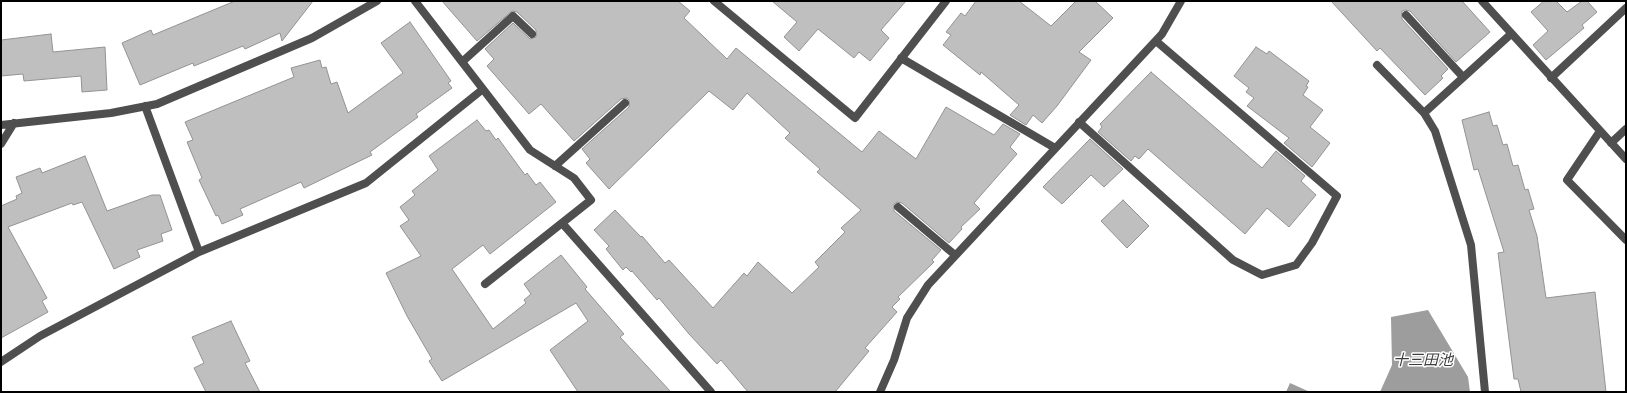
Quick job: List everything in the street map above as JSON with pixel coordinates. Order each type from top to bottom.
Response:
[{"type":"street","points":[[1,124],[111,113],[157,104],[312,38],[377,1]]},
{"type":"street","points":[[415,1],[530,150],[574,178],[591,200],[485,284]]},
{"type":"street","points":[[714,1],[855,118],[946,1]]},
{"type":"street","points":[[880,392],[894,360],[907,318],[928,285],[1156,41],[1162,34],[1181,1]]},
{"type":"street","points":[[1482,1],[1626,159]]},
{"type":"street","points":[[1551,78],[1626,8]]},
{"type":"street","points":[[1406,15],[1462,77]]},
{"type":"street","points":[[462,62],[514,16],[532,34]]},
{"type":"street","points":[[1424,113],[1511,34]]},
{"type":"street","points":[[1079,122],[1233,260],[1262,275],[1296,266],[1312,243],[1337,196],[1156,41]]},
{"type":"street","points":[[901,58],[1055,148]]},
{"type":"street","points":[[1376,65],[1424,113],[1436,131],[1471,245],[1485,392]]},
{"type":"street","points":[[1,362],[40,336],[199,252],[366,183],[483,89]]},
{"type":"street","points":[[555,166],[625,103]]},
{"type":"street","points":[[145,106],[199,252]]},
{"type":"street","points":[[1,144],[14,123]]},
{"type":"street","points":[[1611,142],[1626,129]]},
{"type":"street","points":[[1600,131],[1567,180],[1626,240]]},
{"type":"street","points":[[898,207],[955,255]]},
{"type":"street","points":[[562,223],[711,392]]},
{"type":"water","name":"十三田池","points":[[1428,310],[1468,377],[1470,392],[1380,392],[1392,365],[1391,317]]},
{"type":"water","points":[[1290,383],[1310,392],[1286,392]]},
{"type":"building","points":[[235,1],[313,1],[282,41],[280,33],[245,49],[243,46],[194,66],[193,63],[140,85],[122,43],[151,30],[153,35]]},
{"type":"building","points":[[442,1],[678,1],[690,11],[684,18],[727,59],[736,48],[862,152],[879,131],[916,159],[946,107],[994,135],[1003,124],[1020,134],[1010,147],[1017,154],[974,203],[980,209],[961,227],[962,229],[949,243],[902,203],[897,202],[894,204],[894,211],[941,250],[932,260],[934,262],[898,297],[900,299],[892,307],[897,312],[865,348],[869,351],[835,392],[748,392],[721,360],[717,364],[689,334],[659,298],[657,300],[632,271],[631,272],[626,267],[623,270],[606,249],[609,246],[594,230],[615,210],[641,237],[642,236],[665,263],[669,260],[713,308],[744,273],[747,276],[758,262],[792,293],[819,267],[815,262],[845,232],[841,228],[861,210],[817,172],[820,169],[785,138],[790,133],[747,93],[733,110],[709,91],[609,189],[586,163],[590,159],[582,149],[629,107],[629,100],[626,98],[621,99],[574,141],[541,104],[529,114],[487,66],[494,59],[485,49],[513,23],[530,39],[536,37],[536,30],[517,12],[512,11],[477,41]]},
{"type":"building","points":[[772,1],[906,1],[881,30],[889,38],[870,61],[859,52],[854,58],[818,29],[799,51],[784,37],[797,22]]},
{"type":"building","points":[[976,1],[1019,1],[1051,26],[1076,1],[1095,1],[1113,18],[1079,52],[1091,60],[1057,106],[1042,123],[1033,115],[1026,125],[1010,115],[1019,105],[981,72],[980,75],[943,45],[951,35],[946,32],[961,13],[965,16]]},
{"type":"building","points":[[1331,1],[1462,1],[1490,32],[1456,62],[1410,11],[1402,11],[1402,19],[1448,69],[1441,76],[1443,78],[1425,95],[1380,48],[1377,51]]},
{"type":"building","points":[[1544,1],[1556,1],[1567,12],[1582,1],[1587,1],[1597,12],[1582,25],[1584,28],[1546,60],[1533,45],[1548,31],[1531,12]]},
{"type":"building","points":[[410,22],[451,81],[448,83],[452,88],[416,114],[418,117],[370,152],[372,155],[304,188],[301,182],[240,209],[243,215],[222,224],[218,215],[216,216],[199,180],[202,178],[187,142],[193,140],[185,122],[294,77],[291,68],[320,60],[322,68],[326,67],[331,84],[337,82],[348,113],[403,73],[381,43]]},
{"type":"building","points":[[51,34],[53,52],[105,47],[107,90],[82,92],[81,76],[24,81],[23,74],[1,76],[1,40]]},
{"type":"building","points":[[1256,47],[1267,54],[1269,51],[1309,81],[1306,86],[1308,87],[1303,95],[1323,110],[1310,127],[1330,143],[1312,167],[1284,143],[1289,138],[1247,106],[1254,98],[1246,92],[1249,88],[1234,76]]},
{"type":"building","points":[[1151,72],[1262,168],[1276,151],[1305,176],[1301,181],[1316,195],[1289,227],[1267,208],[1245,234],[1148,149],[1139,159],[1135,156],[1131,161],[1098,132],[1102,127],[1100,124]]},
{"type":"building","points":[[1489,112],[1493,126],[1497,125],[1503,145],[1507,144],[1513,166],[1518,165],[1525,190],[1528,189],[1534,209],[1529,210],[1537,236],[1546,298],[1595,292],[1606,392],[1521,392],[1518,379],[1514,379],[1498,253],[1504,252],[1478,169],[1474,170],[1462,120]]},
{"type":"building","points":[[477,120],[486,131],[489,130],[496,140],[498,138],[525,175],[527,173],[536,185],[540,182],[556,202],[490,254],[483,245],[452,269],[493,329],[526,303],[524,300],[531,294],[524,284],[561,255],[587,287],[585,289],[624,334],[620,337],[671,392],[578,392],[550,350],[588,321],[576,303],[442,381],[429,361],[432,359],[407,316],[386,273],[421,256],[400,226],[409,220],[400,207],[415,195],[412,191],[438,170],[429,156]]},
{"type":"building","points":[[1090,139],[1123,169],[1104,187],[1091,175],[1062,204],[1043,187]]},
{"type":"building","points":[[85,156],[107,211],[152,195],[160,195],[172,230],[161,234],[163,241],[137,250],[140,257],[114,269],[82,202],[73,205],[72,203],[8,227],[47,298],[42,301],[48,312],[1,338],[1,206],[17,199],[16,196],[22,193],[16,177],[40,168],[42,173]]},
{"type":"building","points":[[1123,200],[1149,226],[1127,248],[1101,221]]},
{"type":"building","points":[[231,321],[250,361],[245,363],[260,392],[206,392],[194,368],[204,363],[192,337]]}]
